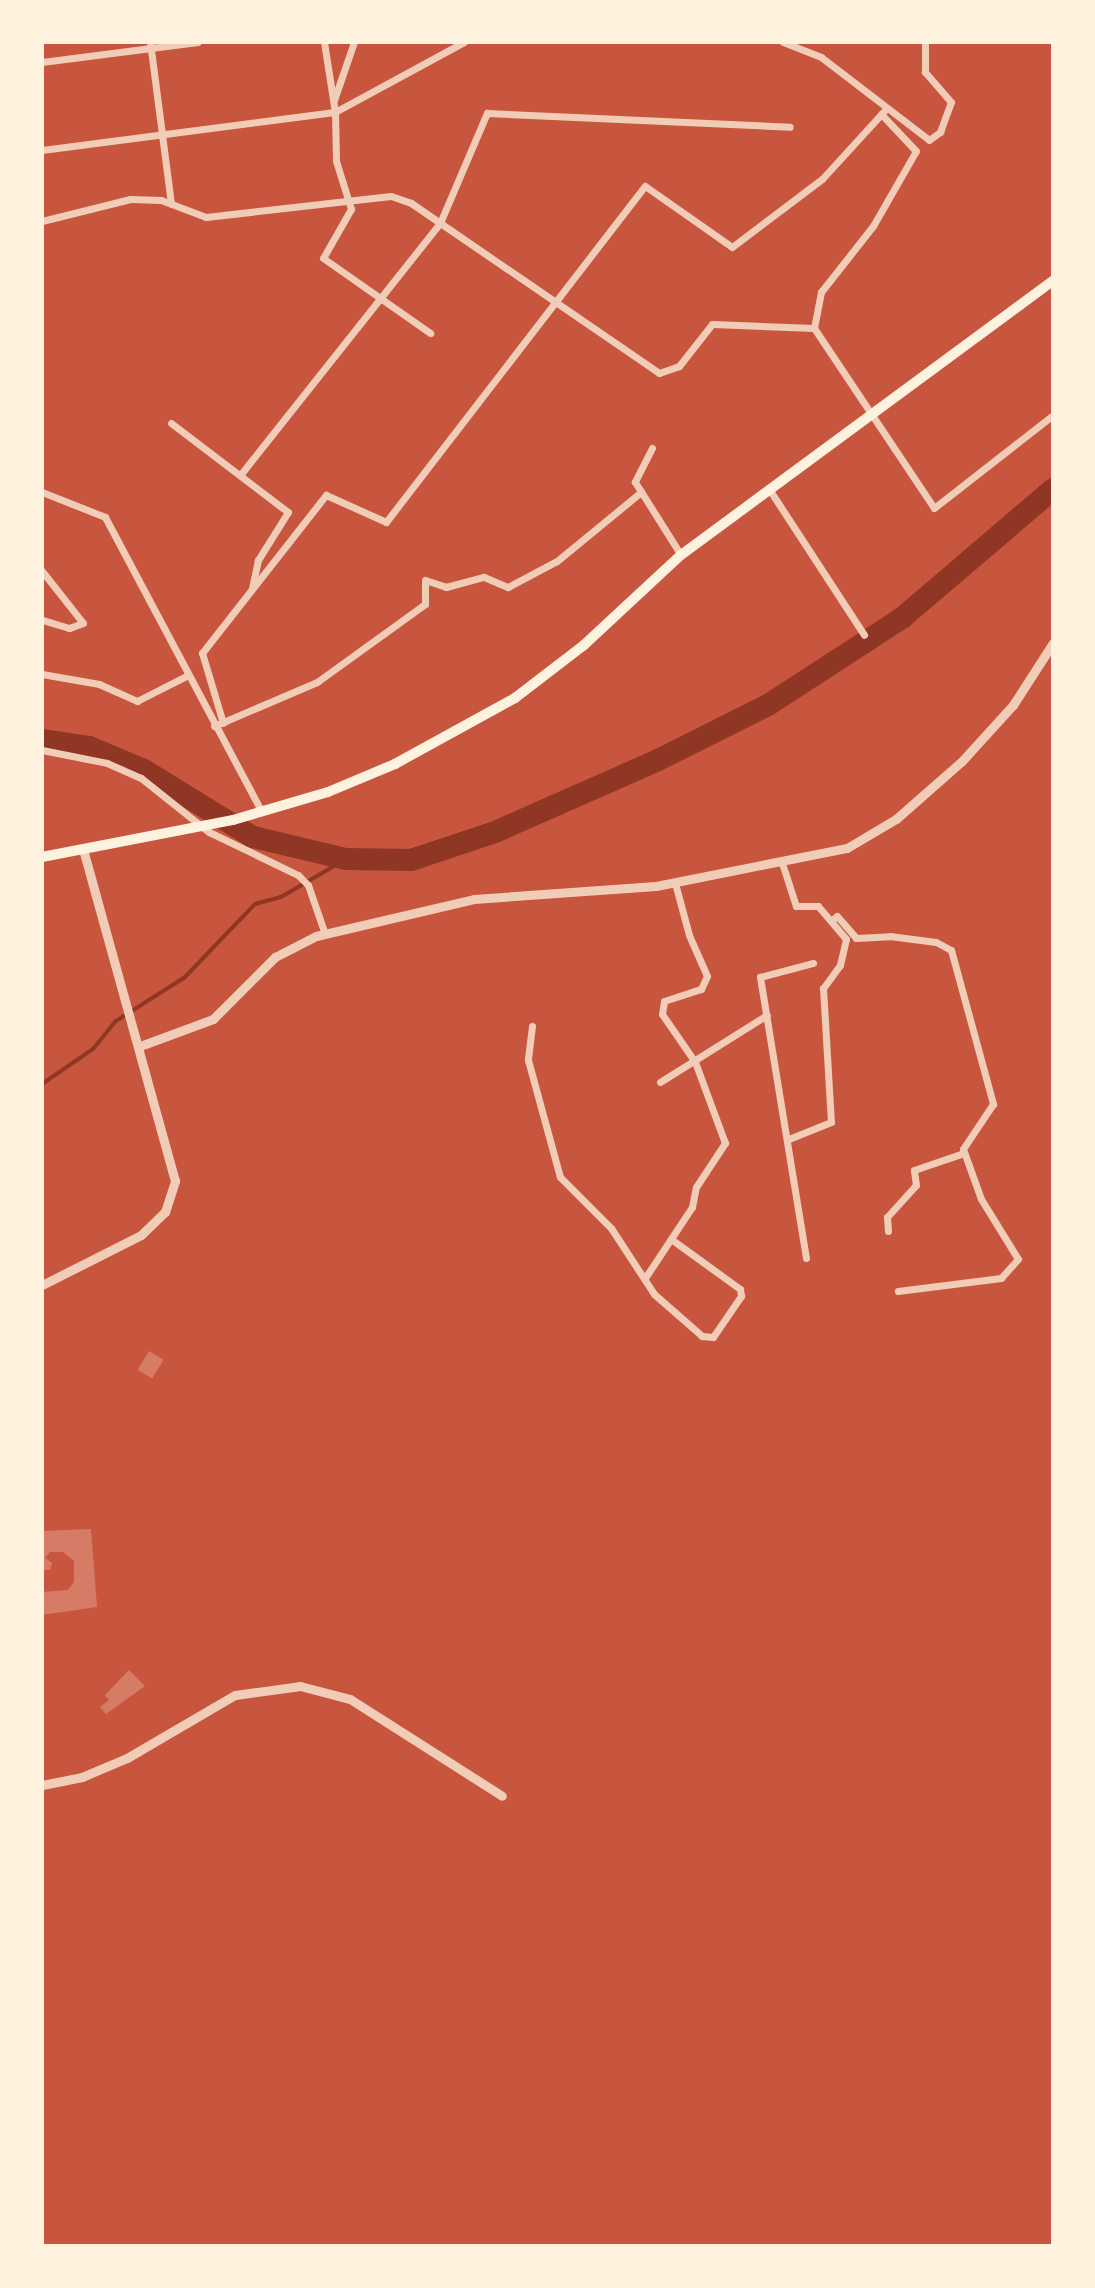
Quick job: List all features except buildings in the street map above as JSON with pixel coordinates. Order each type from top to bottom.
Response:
[{"type":"main road","points":[[42,857],[233,820],[328,792],[395,764],[515,698],[584,645],[681,555],[1053,281]]},
{"type":"street","points":[[42,62],[150,45],[198,42]]},
{"type":"street","points":[[324,42],[334,102],[336,161],[351,209],[323,258],[430,333]]},
{"type":"street","points":[[334,102],[354,42]]},
{"type":"street","points":[[42,150],[335,112],[464,42]]},
{"type":"street","points":[[783,42],[821,57],[883,111],[929,140],[940,132],[951,102],[925,72],[925,42]]},
{"type":"street","points":[[150,45],[171,204]]},
{"type":"street","points":[[223,723],[202,653],[252,589],[326,495],[386,522],[559,304],[645,186],[732,247],[822,179],[883,111]]},
{"type":"street","points":[[883,111],[916,151],[873,226],[821,292],[814,328],[934,508],[1053,415]]},
{"type":"street","points":[[241,474],[440,223],[487,113],[790,127]]},
{"type":"street","points":[[42,221],[130,199],[171,204],[206,217],[391,196],[440,223],[659,373],[679,366],[712,324],[814,328]]},
{"type":"street","points":[[171,423],[288,512],[258,560],[252,589]]},
{"type":"street","points":[[652,448],[635,482],[681,555]]},
{"type":"street","points":[[769,489],[864,635]]},
{"type":"street","points":[[42,492],[105,517],[186,676],[261,811]]},
{"type":"street","points":[[214,726],[317,682],[425,604],[425,580],[446,587],[484,577],[508,587],[557,561],[641,492]]},
{"type":"street","points":[[42,571],[83,623],[69,628],[42,620]]},
{"type":"street","points":[[140,1046],[213,1019],[275,957],[325,934],[502,895],[675,883],[847,848],[896,819],[990,733],[1053,643]]},
{"type":"street","points":[[42,674],[99,684],[137,701],[186,676]]},
{"type":"street","points":[[42,750],[107,763],[141,778],[202,824],[298,875],[308,885],[325,934]]},
{"type":"street","points":[[42,1285],[141,1235],[171,1197],[173,1162],[83,850]]},
{"type":"street","points":[[782,863],[796,906],[818,906],[846,939],[840,965],[823,988],[831,1122],[789,1139]]},
{"type":"street","points":[[645,1278],[671,1239],[725,1143],[695,1062],[662,1014],[664,1001],[701,989],[707,976],[675,883]]},
{"type":"street","points":[[832,920],[837,916],[856,938],[890,936],[936,942],[951,950],[993,1104],[966,1139],[964,1153],[981,1199],[1018,1259],[1001,1278],[898,1291]]},
{"type":"street","points":[[806,1258],[789,1139],[760,977],[813,963]]},
{"type":"street","points":[[660,1082],[767,1015]]},
{"type":"street","points":[[532,1026],[528,1060],[551,1159],[568,1189],[611,1228],[654,1294],[708,1339],[741,1296],[740,1289],[671,1239]]},
{"type":"street","points":[[888,1231],[887,1217],[916,1185],[914,1170],[964,1153]]},
{"type":"street","points":[[42,1785],[82,1777],[127,1758],[235,1695],[300,1686],[350,1699],[502,1796]]},
{"type":"waterway","points":[[42,740],[89,747],[144,770],[253,837],[346,859],[411,860],[495,832],[658,760],[768,705],[902,618],[1053,489]]},
{"type":"waterway","points":[[42,1084],[93,1049],[116,1021],[185,977],[255,904],[281,897],[346,859]]}]
